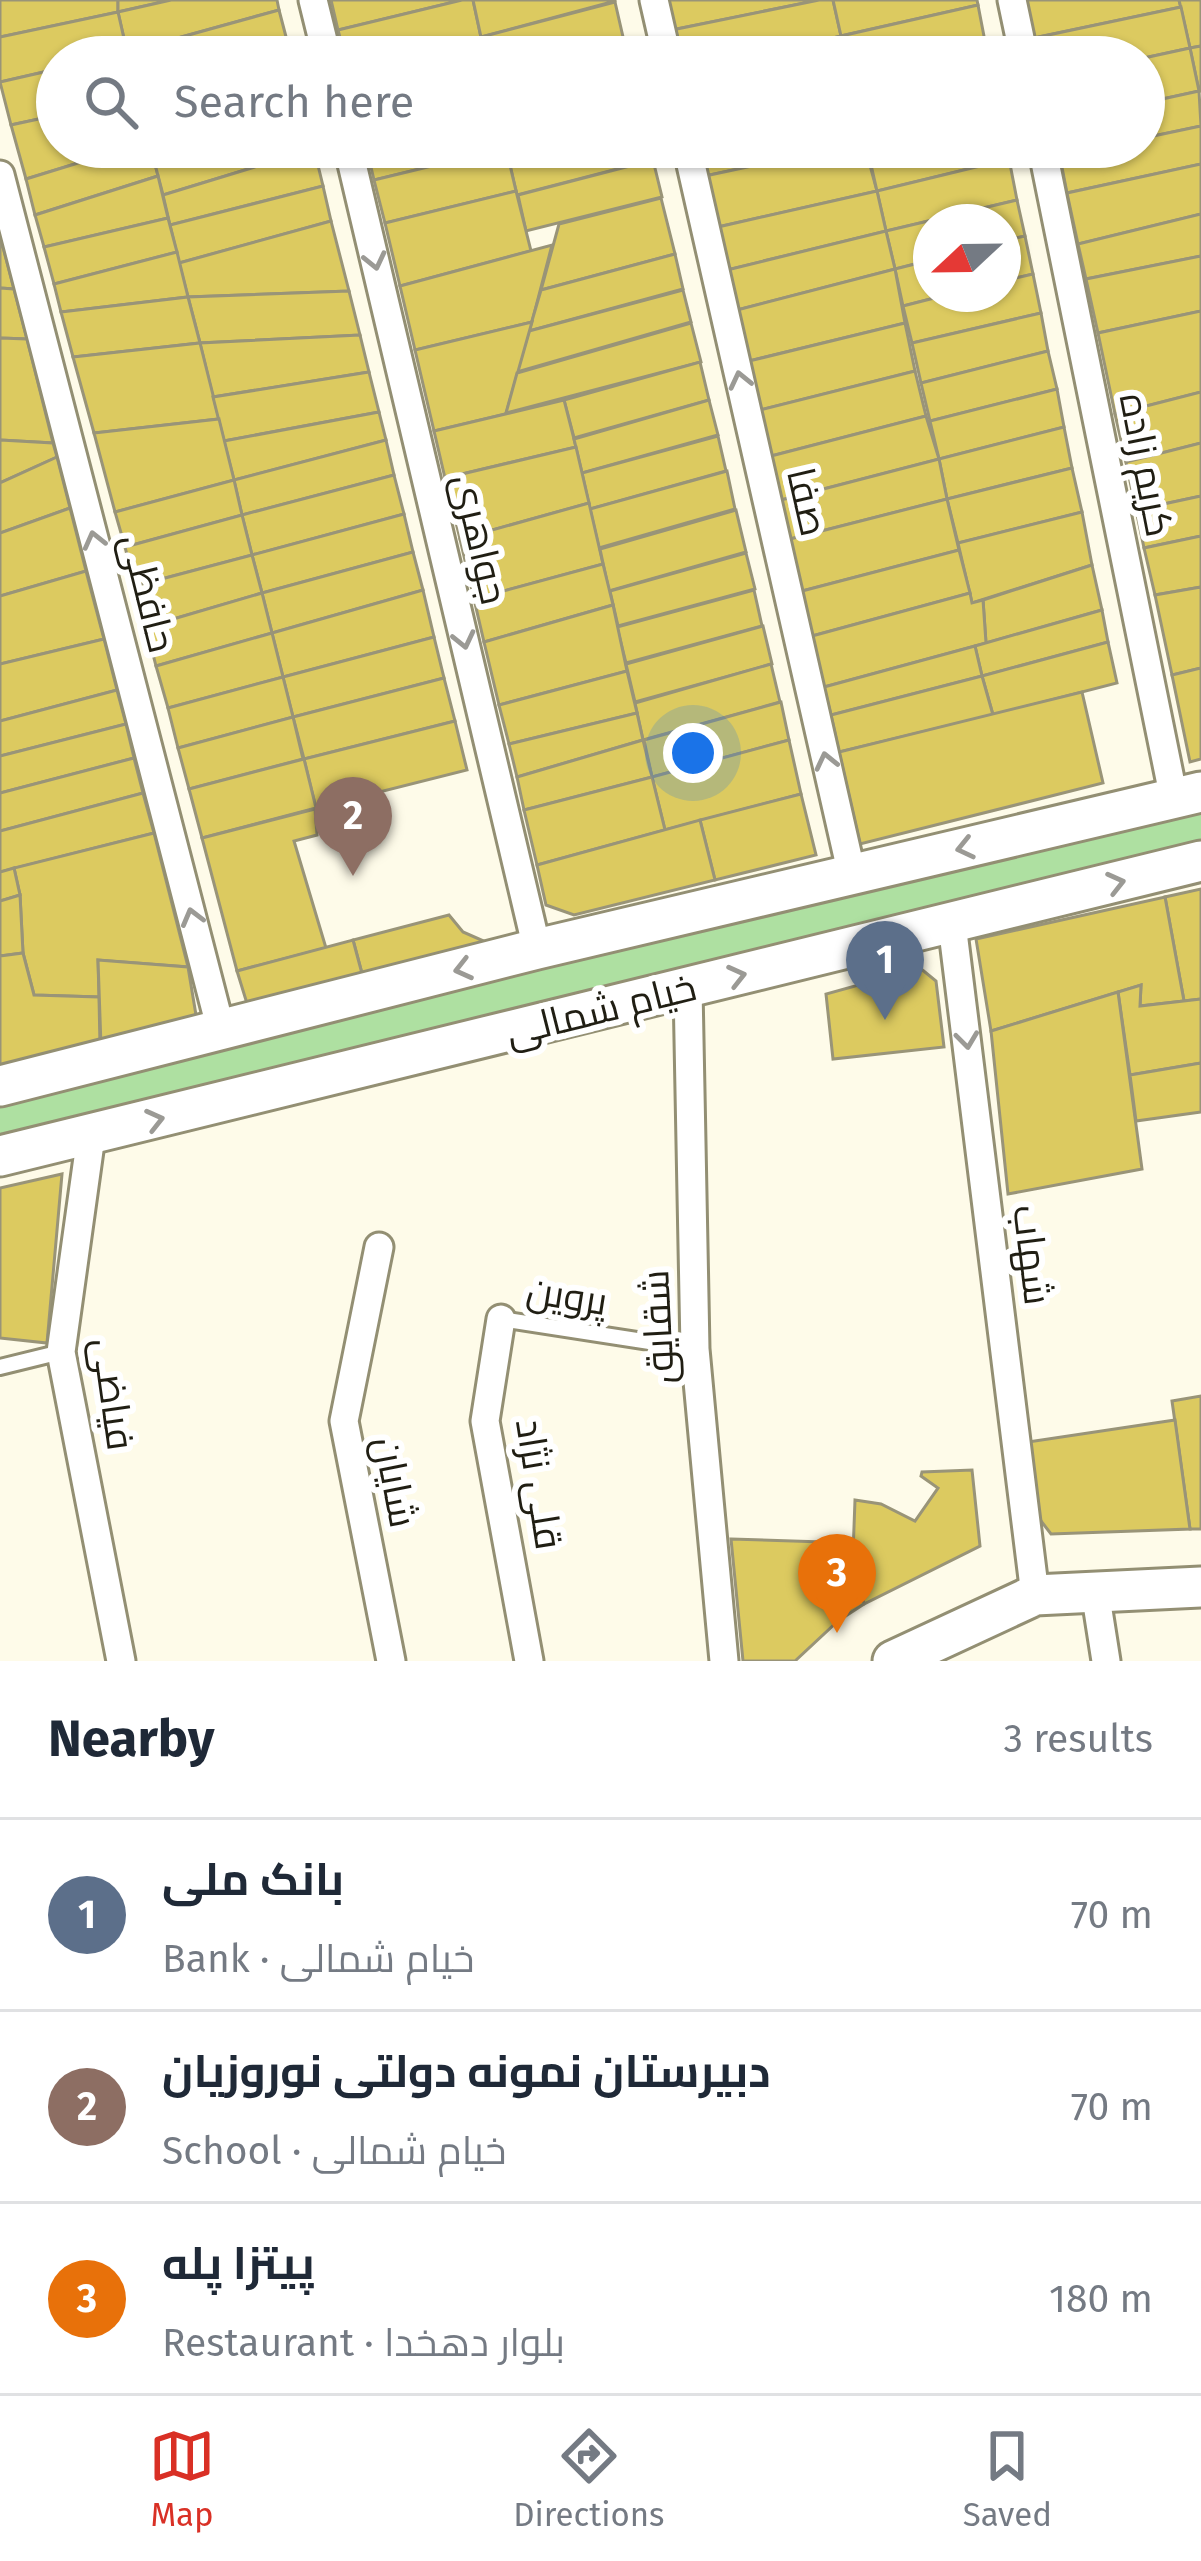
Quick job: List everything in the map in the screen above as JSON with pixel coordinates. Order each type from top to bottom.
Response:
[{"type":"main road","name":"خیام شمالی","points":[[0,1085],[537,949],[1187,795]]},
{"type":"main road","name":"خیام شمالی","points":[[0,1156],[1201,861]]},
{"type":"main road","points":[[892,1661],[1035,1595],[1201,1587]]},
{"type":"street","points":[[314,0],[322,36]]},
{"type":"street","points":[[654,0],[662,36]]},
{"type":"street","points":[[1012,0],[1020,36]]},
{"type":"street","name":"جواهری","points":[[353,168],[537,949]]},
{"type":"street","name":"صفا","points":[[692,168],[852,875]]},
{"type":"street","name":"کریم زاده","points":[[1047,168],[1187,795]]},
{"type":"street","name":"حافظی","points":[[0,175],[221,1030]]},
{"type":"street","name":"شهاب","points":[[952,924],[1035,1595]]},
{"type":"street","name":"شقایق","points":[[688,988],[695,1349],[724,1661]]},
{"type":"street","name":"فیاضی","points":[[91,1136],[61,1352],[122,1661]]},
{"type":"street","name":"شایان","points":[[379,1247],[344,1421],[391,1661]]},
{"type":"street","name":"قلی نژاد","points":[[500,1319],[485,1421],[529,1661]]},
{"type":"street","points":[[1095,1591],[1106,1661]]},
{"type":"lane","name":"پروین","points":[[500,1319],[695,1349]]},
{"type":"lane","points":[[0,1367],[61,1352]]},
{"type":"green space","points":[[1201,792],[1201,861],[0,1156],[0,1086]]},
{"type":"building","points":[[0,0],[118,0],[118,12],[0,37]]},
{"type":"building","points":[[118,0],[171,0],[118,12]]},
{"type":"building","points":[[171,0],[277,0],[279,10],[185,36],[123,36],[118,12]]},
{"type":"building","points":[[331,0],[462,0],[338,30]]},
{"type":"building","points":[[473,0],[481,36],[340,36],[338,30]]},
{"type":"building","points":[[473,0],[615,0],[485,36],[481,36]]},
{"type":"building","points":[[665,0],[819,0],[672,30]]},
{"type":"building","points":[[833,0],[841,36],[673,36],[672,30]]},
{"type":"building","points":[[833,0],[977,0],[978,5],[841,36]]},
{"type":"building","points":[[1026,0],[1179,0],[1181,7],[1043,36],[1034,36]]},
{"type":"building","points":[[1179,0],[1201,0],[1201,46],[1190,48]]},
{"type":"building","points":[[615,2],[623,36],[485,36]]},
{"type":"building","points":[[978,5],[984,36],[841,36]]},
{"type":"building","points":[[1181,7],[1190,48],[1165,53],[1165,36],[1043,36]]},
{"type":"building","points":[[279,10],[286,36],[185,36]]},
{"type":"building","points":[[118,12],[123,36],[36,36],[36,74],[0,82],[0,37]]},
{"type":"building","points":[[1201,46],[1201,91],[1199,91],[1190,48]]},
{"type":"building","points":[[1190,48],[1199,91],[1165,98],[1165,53]]},
{"type":"building","points":[[36,74],[36,120],[11,125],[0,82]]},
{"type":"building","points":[[1199,91],[1201,126],[1165,134],[1165,98]]},
{"type":"building","points":[[36,120],[36,168],[62,168],[26,179],[11,125]]},
{"type":"building","points":[[1201,126],[1201,164],[1067,193],[1062,168],[1165,168],[1165,134]]},
{"type":"building","points":[[1201,164],[1201,214],[1078,244],[1067,193]]},
{"type":"building","points":[[62,168],[156,168],[158,176],[35,215],[26,179]]},
{"type":"building","points":[[156,168],[252,168],[163,195]]},
{"type":"building","points":[[252,168],[319,168],[323,186],[170,225],[163,195]]},
{"type":"building","points":[[371,168],[424,168],[374,180]]},
{"type":"building","points":[[424,168],[511,168],[516,191],[385,223],[374,180]]},
{"type":"building","points":[[511,168],[621,168],[517,195]]},
{"type":"building","points":[[622,168],[655,168],[662,197],[526,231],[518,195]]},
{"type":"building","points":[[703,168],[743,168],[705,176]]},
{"type":"building","points":[[743,168],[871,168],[877,191],[718,227],[705,176]]},
{"type":"building","points":[[872,168],[972,168],[877,191]]},
{"type":"building","points":[[972,168],[1011,168],[1017,200],[913,204],[913,225],[886,231],[877,191]]},
{"type":"building","points":[[158,176],[168,218],[44,247],[35,215]]},
{"type":"building","points":[[323,186],[331,221],[179,263],[170,225]]},
{"type":"building","points":[[516,191],[531,251],[400,286],[385,223]]},
{"type":"building","points":[[877,191],[886,231],[727,270],[718,227]]},
{"type":"building","points":[[661,198],[675,254],[541,290],[559,224]]},
{"type":"building","points":[[1201,214],[1201,256],[1086,279],[1078,244]]},
{"type":"building","points":[[168,218],[177,252],[54,284],[44,247]]},
{"type":"building","points":[[331,221],[349,291],[188,297],[179,263]]},
{"type":"building","points":[[913,225],[913,264],[895,269],[886,231]]},
{"type":"building","points":[[886,231],[895,269],[737,310],[727,270]]},
{"type":"building","points":[[0,236],[14,289],[0,288]]},
{"type":"building","points":[[1025,236],[1033,274],[1021,277],[1021,237]]},
{"type":"building","points":[[552,245],[532,322],[415,350],[400,286]]},
{"type":"building","points":[[177,252],[188,297],[61,312],[54,284]]},
{"type":"building","points":[[675,254],[683,289],[529,331],[541,290]]},
{"type":"building","points":[[1201,256],[1201,311],[1098,333],[1086,279]]},
{"type":"building","points":[[913,264],[913,303],[903,306],[895,269]]},
{"type":"building","points":[[895,269],[905,323],[749,361],[737,310]]},
{"type":"building","points":[[1033,274],[1041,313],[912,343],[903,306],[913,303],[913,312],[1021,312],[1021,277]]},
{"type":"building","points":[[0,288],[14,289],[27,339],[0,338]]},
{"type":"building","points":[[683,290],[691,322],[517,372],[529,331]]},
{"type":"building","points":[[349,291],[360,335],[200,343],[188,297]]},
{"type":"building","points":[[188,297],[200,343],[73,357],[61,312]]},
{"type":"building","points":[[1201,311],[1201,392],[1115,414],[1098,333]]},
{"type":"building","points":[[1041,313],[1048,351],[921,383],[912,343]]},
{"type":"building","points":[[532,322],[506,414],[434,431],[415,350]]},
{"type":"building","points":[[691,323],[701,362],[506,413],[517,373]]},
{"type":"building","points":[[905,323],[915,371],[760,410],[749,361]]},
{"type":"building","points":[[360,335],[369,372],[213,397],[200,343]]},
{"type":"building","points":[[0,338],[27,339],[53,443],[0,440]]},
{"type":"building","points":[[200,343],[219,419],[94,433],[73,357]]},
{"type":"building","points":[[1048,351],[1057,389],[930,421],[921,383]]},
{"type":"building","points":[[700,362],[709,400],[574,438],[564,400]]},
{"type":"building","points":[[915,371],[926,416],[771,456],[760,410]]},
{"type":"building","points":[[369,372],[379,412],[224,441],[213,397]]},
{"type":"building","points":[[1057,389],[1064,427],[939,459],[930,421]]},
{"type":"building","points":[[1201,392],[1201,443],[1126,462],[1115,414]]},
{"type":"building","points":[[564,400],[576,447],[445,478],[434,431]]},
{"type":"building","points":[[709,400],[718,435],[582,473],[574,439]]},
{"type":"building","points":[[379,412],[386,440],[234,480],[224,441]]},
{"type":"building","points":[[926,416],[939,459],[781,500],[771,456]]},
{"type":"building","points":[[219,419],[234,480],[115,512],[94,433]]},
{"type":"building","points":[[1064,427],[1072,468],[947,499],[939,459]]},
{"type":"building","points":[[718,436],[726,471],[590,509],[582,473]]},
{"type":"building","points":[[0,440],[53,443],[57,457],[0,483]]},
{"type":"building","points":[[386,440],[394,475],[242,515],[234,480]]},
{"type":"building","points":[[1201,443],[1201,496],[1136,510],[1126,462]]},
{"type":"building","points":[[576,447],[589,503],[460,539],[445,478]]},
{"type":"building","points":[[57,457],[70,508],[0,533],[0,483]]},
{"type":"building","points":[[939,459],[947,499],[790,539],[781,500]]},
{"type":"building","points":[[1072,468],[1082,512],[958,543],[947,499]]},
{"type":"building","points":[[727,471],[735,509],[599,548],[590,509]]},
{"type":"building","points":[[394,475],[404,514],[252,555],[242,515]]},
{"type":"building","points":[[234,480],[242,515],[125,547],[115,512]]},
{"type":"building","points":[[1201,496],[1201,536],[1144,548],[1136,510]]},
{"type":"building","points":[[947,499],[959,550],[802,591],[790,539]]},
{"type":"building","points":[[589,503],[603,564],[474,599],[460,539]]},
{"type":"building","points":[[70,508],[86,571],[0,596],[0,533]]},
{"type":"building","points":[[736,510],[746,552],[609,591],[600,549]]},
{"type":"building","points":[[1082,512],[1092,565],[972,603],[958,543]]},
{"type":"building","points":[[404,514],[413,552],[262,593],[252,555]]},
{"type":"building","points":[[242,515],[252,555],[135,586],[125,547]]},
{"type":"building","points":[[1201,536],[1201,587],[1155,595],[1144,548]]},
{"type":"building","points":[[959,550],[970,593],[812,636],[802,591]]},
{"type":"building","points":[[413,552],[423,590],[272,633],[262,593]]},
{"type":"building","points":[[746,553],[755,589],[618,626],[610,591]]},
{"type":"building","points":[[252,555],[262,593],[146,627],[135,586]]},
{"type":"building","points":[[603,564],[613,605],[484,642],[474,599]]},
{"type":"building","points":[[1092,565],[1102,610],[986,643],[983,600]]},
{"type":"building","points":[[86,571],[104,639],[0,664],[0,596]]},
{"type":"building","points":[[1201,587],[1201,668],[1172,675],[1155,595]]},
{"type":"building","points":[[423,590],[434,637],[283,677],[272,633]]},
{"type":"building","points":[[754,590],[762,626],[626,663],[617,627]]},
{"type":"building","points":[[262,593],[272,633],[156,666],[146,627]]},
{"type":"building","points":[[970,593],[972,603],[983,600],[986,643],[824,687],[812,636]]},
{"type":"building","points":[[613,605],[627,671],[499,705],[484,642]]},
{"type":"building","points":[[1102,610],[1108,642],[982,676],[975,646]]},
{"type":"building","points":[[763,626],[772,664],[635,702],[626,664]]},
{"type":"building","points":[[272,633],[283,677],[168,708],[156,666]]},
{"type":"building","points":[[434,637],[444,678],[293,717],[283,677]]},
{"type":"building","points":[[104,639],[117,690],[0,721],[0,664]]},
{"type":"building","points":[[1108,642],[1117,683],[993,715],[982,676]]},
{"type":"building","points":[[975,646],[982,676],[831,715],[824,687]]},
{"type":"building","points":[[771,664],[780,702],[643,740],[635,703]]},
{"type":"building","points":[[1201,668],[1201,759],[1190,762],[1172,675]]},
{"type":"building","points":[[627,671],[637,713],[509,744],[499,705]]},
{"type":"building","points":[[982,676],[993,715],[839,752],[831,715]]},
{"type":"building","points":[[283,677],[293,717],[178,748],[168,708]]},
{"type":"building","points":[[444,678],[455,721],[304,759],[293,717]]},
{"type":"building","points":[[117,690],[126,724],[0,756],[0,721]]},
{"type":"building","points":[[1082,692],[1103,783],[860,844],[839,752]]},
{"type":"building","points":[[781,702],[789,740],[652,777],[644,740]]},
{"type":"building","points":[[637,713],[643,740],[517,777],[509,744]]},
{"type":"building","points":[[293,717],[303,759],[189,789],[178,748]]},
{"type":"building","points":[[455,721],[467,770],[316,808],[304,759]]},
{"type":"building","points":[[126,724],[134,758],[0,793],[0,756]]},
{"type":"building","points":[[643,740],[652,777],[524,810],[517,777]]},
{"type":"building","points":[[789,740],[801,794],[665,830],[652,777]]},
{"type":"building","points":[[134,758],[143,793],[0,831],[0,793]]},
{"type":"building","points":[[304,759],[316,808],[202,838],[189,789]]},
{"type":"building","points":[[652,777],[665,830],[537,865],[524,810]]},
{"type":"building","points":[[143,793],[154,833],[0,872],[0,831]]},
{"type":"building","points":[[801,794],[816,855],[715,880],[700,820]]},
{"type":"building","points":[[315,809],[317,835],[294,841],[326,948],[237,971],[202,838]]},
{"type":"building","points":[[700,820],[715,880],[574,915],[546,905],[537,865]]},
{"type":"building","points":[[154,833],[188,967],[98,960],[99,997],[34,995],[23,953],[14,868]]},
{"type":"building","points":[[14,868],[20,895],[0,901],[0,872]]},
{"type":"building","points":[[1201,889],[1201,999],[1184,1001],[1165,897]]},
{"type":"building","points":[[20,895],[23,953],[0,956],[0,901]]},
{"type":"building","points":[[1165,897],[1184,1001],[1140,1006],[1141,985],[991,1031],[976,939]]},
{"type":"building","points":[[449,915],[463,932],[486,942],[364,981],[353,940]]},
{"type":"building","points":[[353,940],[364,981],[249,1010],[237,971]]},
{"type":"building","points":[[23,953],[34,995],[99,997],[100,1046],[0,1072],[0,956]]},
{"type":"building","points":[[98,960],[188,967],[197,1021],[101,1046]]},
{"type":"building","points":[[920,968],[936,981],[944,1047],[833,1059],[826,994]]},
{"type":"building","points":[[1141,985],[1140,1006],[1201,999],[1201,1063],[1130,1075],[1118,992]]},
{"type":"building","points":[[1118,992],[1142,1169],[1008,1194],[991,1031]]},
{"type":"building","points":[[1201,1063],[1201,1112],[1136,1121],[1130,1075]]},
{"type":"building","points":[[62,1174],[47,1343],[0,1338],[0,1188]]},
{"type":"building","points":[[1201,1396],[1201,1529],[1190,1529],[1172,1401]]},
{"type":"building","points":[[1175,1420],[1190,1529],[1051,1534],[1038,1517],[1028,1442]]},
{"type":"building","points":[[972,1470],[980,1546],[864,1604],[853,1554],[855,1500],[881,1504],[915,1521],[938,1488],[922,1472]]},
{"type":"building","points":[[731,1539],[853,1543],[864,1604],[795,1661],[743,1661]]},
{"type":"place","name":"دبیرستان نمونه دولتی نوروزیان","points":[[353,876]]},
{"type":"place","name":"بانک ملی","points":[[885,1020]]},
{"type":"place","name":"پیتزا پله","points":[[837,1633]]}]
